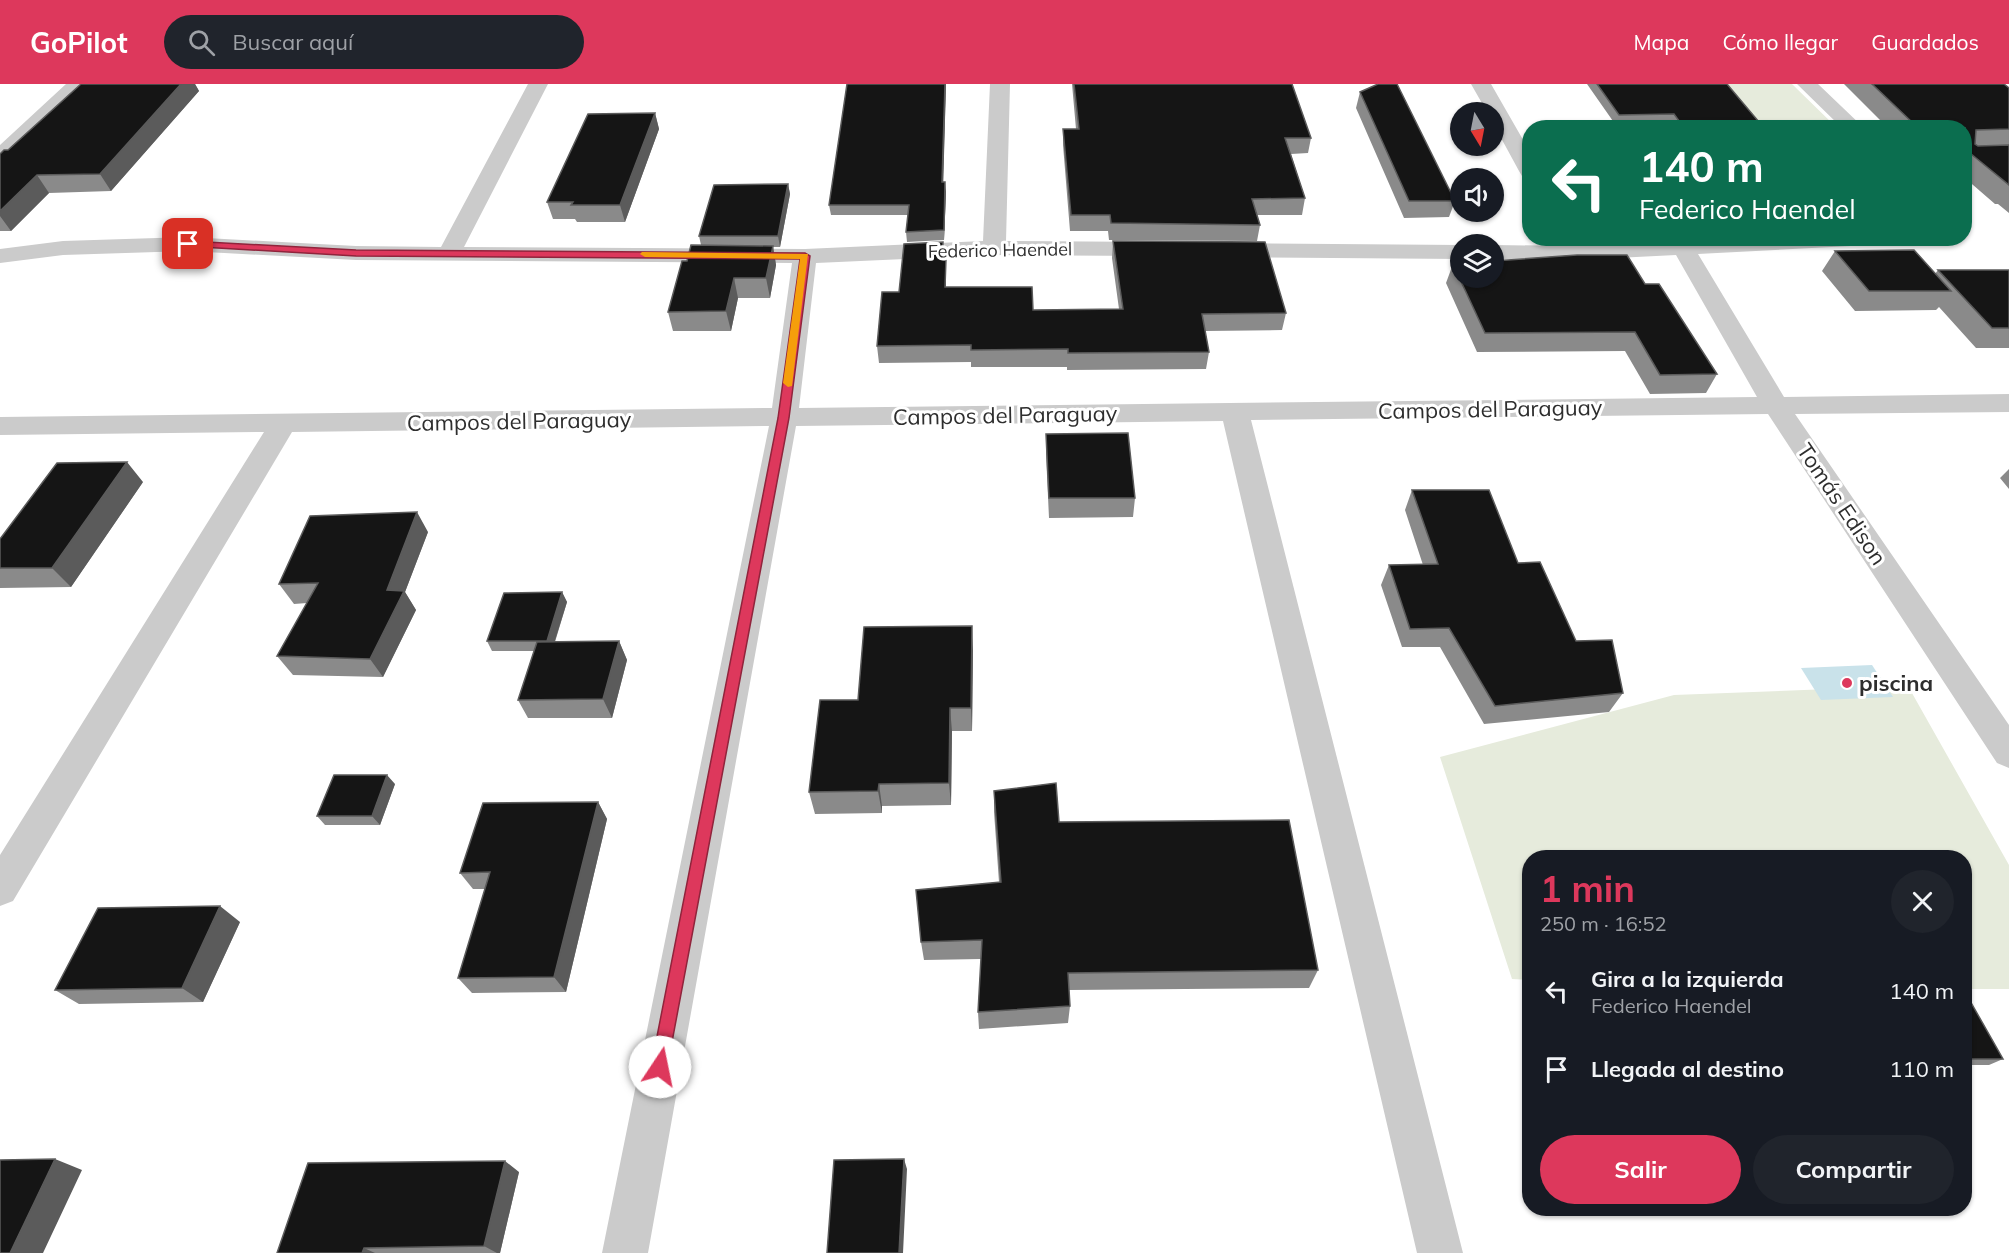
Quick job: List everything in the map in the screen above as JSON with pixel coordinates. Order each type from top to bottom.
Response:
[{"type":"street","points":[[0,157],[77,84]]},
{"type":"street","points":[[450,252],[538,84]]},
{"type":"street","points":[[994,248],[1000,84]]},
{"type":"street","points":[[1481,84],[1522,157]]},
{"type":"street","points":[[1807,84],[1845,120]]},
{"type":"street","name":"Federico Haendel","points":[[0,256],[63,248],[188,244],[356,253],[805,256],[994,248],[1174,249]]},
{"type":"street","points":[[1504,251],[1572,246],[1684,249],[1735,246]]},
{"type":"street","points":[[1198,249],[1450,252]]},
{"type":"street","name":"Tomás Edison","points":[[1684,249],[1775,405],[2009,753]]},
{"type":"street","points":[[625,1253],[784,418],[805,256]]},
{"type":"street","name":"Campos del Paraguay","points":[[0,426],[2009,403]]},
{"type":"street","points":[[1235,412],[1440,1253]]},
{"type":"street","points":[[0,889],[283,423]]},
{"type":"shaded area","points":[[1710,84],[1792,84],[1829,120],[1738,120]]},
{"type":"shaded area","points":[[1908,686],[2009,865],[2009,989],[1972,989],[1972,850],[1522,850],[1522,980],[1512,979],[1440,757],[1674,695]]},
{"type":"water","name":"piscina","points":[[1872,665],[1893,697],[1821,700],[1801,668]]},
{"type":"building","points":[[81,84],[181,84],[100,174],[37,175],[0,211],[0,154],[8,150]]},
{"type":"building","points":[[847,84],[945,84],[942,182],[945,182],[944,230],[906,232],[909,205],[829,205]]},
{"type":"building","points":[[1074,84],[1292,84],[1311,138],[1285,138],[1305,198],[1252,199],[1260,225],[1111,223],[1110,215],[1071,215],[1063,129],[1079,129]]},
{"type":"building","points":[[1378,84],[1397,84],[1450,191],[1450,201],[1409,201],[1360,92]]},
{"type":"building","points":[[1597,84],[1727,84],[1757,120],[1678,120],[1674,114],[1619,115]]},
{"type":"building","points":[[1872,84],[2004,84],[2009,88],[2009,129],[1976,130],[1975,144],[1978,146],[2009,145],[2009,185],[1972,155],[1972,120],[1910,120]]},
{"type":"building","points":[[655,113],[620,205],[571,205],[573,202],[547,202],[588,114]]},
{"type":"building","points":[[788,184],[778,236],[699,236],[714,185]]},
{"type":"building","points":[[1113,241],[1265,242],[1286,313],[1202,314],[1209,352],[1068,353],[1068,349],[971,350],[971,345],[877,346],[882,292],[899,292],[904,244],[943,242],[942,259],[946,259],[945,287],[1032,287],[1033,310],[1123,309]]},
{"type":"building","points":[[691,245],[773,246],[766,278],[734,278],[726,311],[668,312],[682,261],[687,261]]},
{"type":"building","points":[[1914,250],[1951,291],[1869,291],[1835,251]]},
{"type":"building","points":[[1577,255],[1627,255],[1645,284],[1659,284],[1717,374],[1660,375],[1635,332],[1485,333],[1464,288],[1504,288],[1504,260]]},
{"type":"building","points":[[1938,270],[2009,270],[2009,328],[1992,328]]},
{"type":"building","points":[[1128,433],[1135,498],[1049,498],[1046,434]]},
{"type":"building","points":[[127,462],[52,568],[0,568],[0,539],[57,463]]},
{"type":"building","points":[[1412,490],[1489,490],[1518,563],[1540,562],[1576,641],[1612,640],[1623,693],[1495,706],[1449,628],[1410,629],[1389,565],[1438,564]]},
{"type":"building","points":[[417,512],[387,590],[404,591],[370,659],[277,656],[318,583],[279,584],[310,516]]},
{"type":"building","points":[[562,592],[547,641],[487,641],[504,593]]},
{"type":"building","points":[[972,626],[971,708],[950,708],[949,783],[879,784],[878,791],[809,792],[820,700],[858,700],[864,627]]},
{"type":"building","points":[[619,641],[603,699],[518,700],[537,642]]},
{"type":"building","points":[[334,775],[387,775],[372,816],[317,816]]},
{"type":"building","points":[[1056,783],[1059,822],[1289,820],[1318,970],[1068,973],[1070,1006],[978,1012],[982,940],[921,942],[916,890],[1001,882],[994,791]]},
{"type":"building","points":[[598,802],[554,977],[458,978],[490,872],[460,873],[483,803]]},
{"type":"building","points":[[220,906],[182,988],[55,990],[98,908]]},
{"type":"building","points":[[1972,1004],[2003,1059],[1972,1059]]},
{"type":"building","points":[[55,1159],[10,1253],[0,1253],[0,1160]]},
{"type":"building","points":[[904,1159],[899,1253],[827,1253],[834,1160]]},
{"type":"building","points":[[505,1161],[484,1246],[364,1248],[362,1253],[277,1253],[308,1163]]},
{"type":"slow traffic","points":[[645,254],[805,256],[788,383]]},
{"type":"place","name":"piscina","points":[[1847,683]]},
{"type":"route","points":[[188,244],[356,253],[805,256],[784,418],[660,1067]]}]
